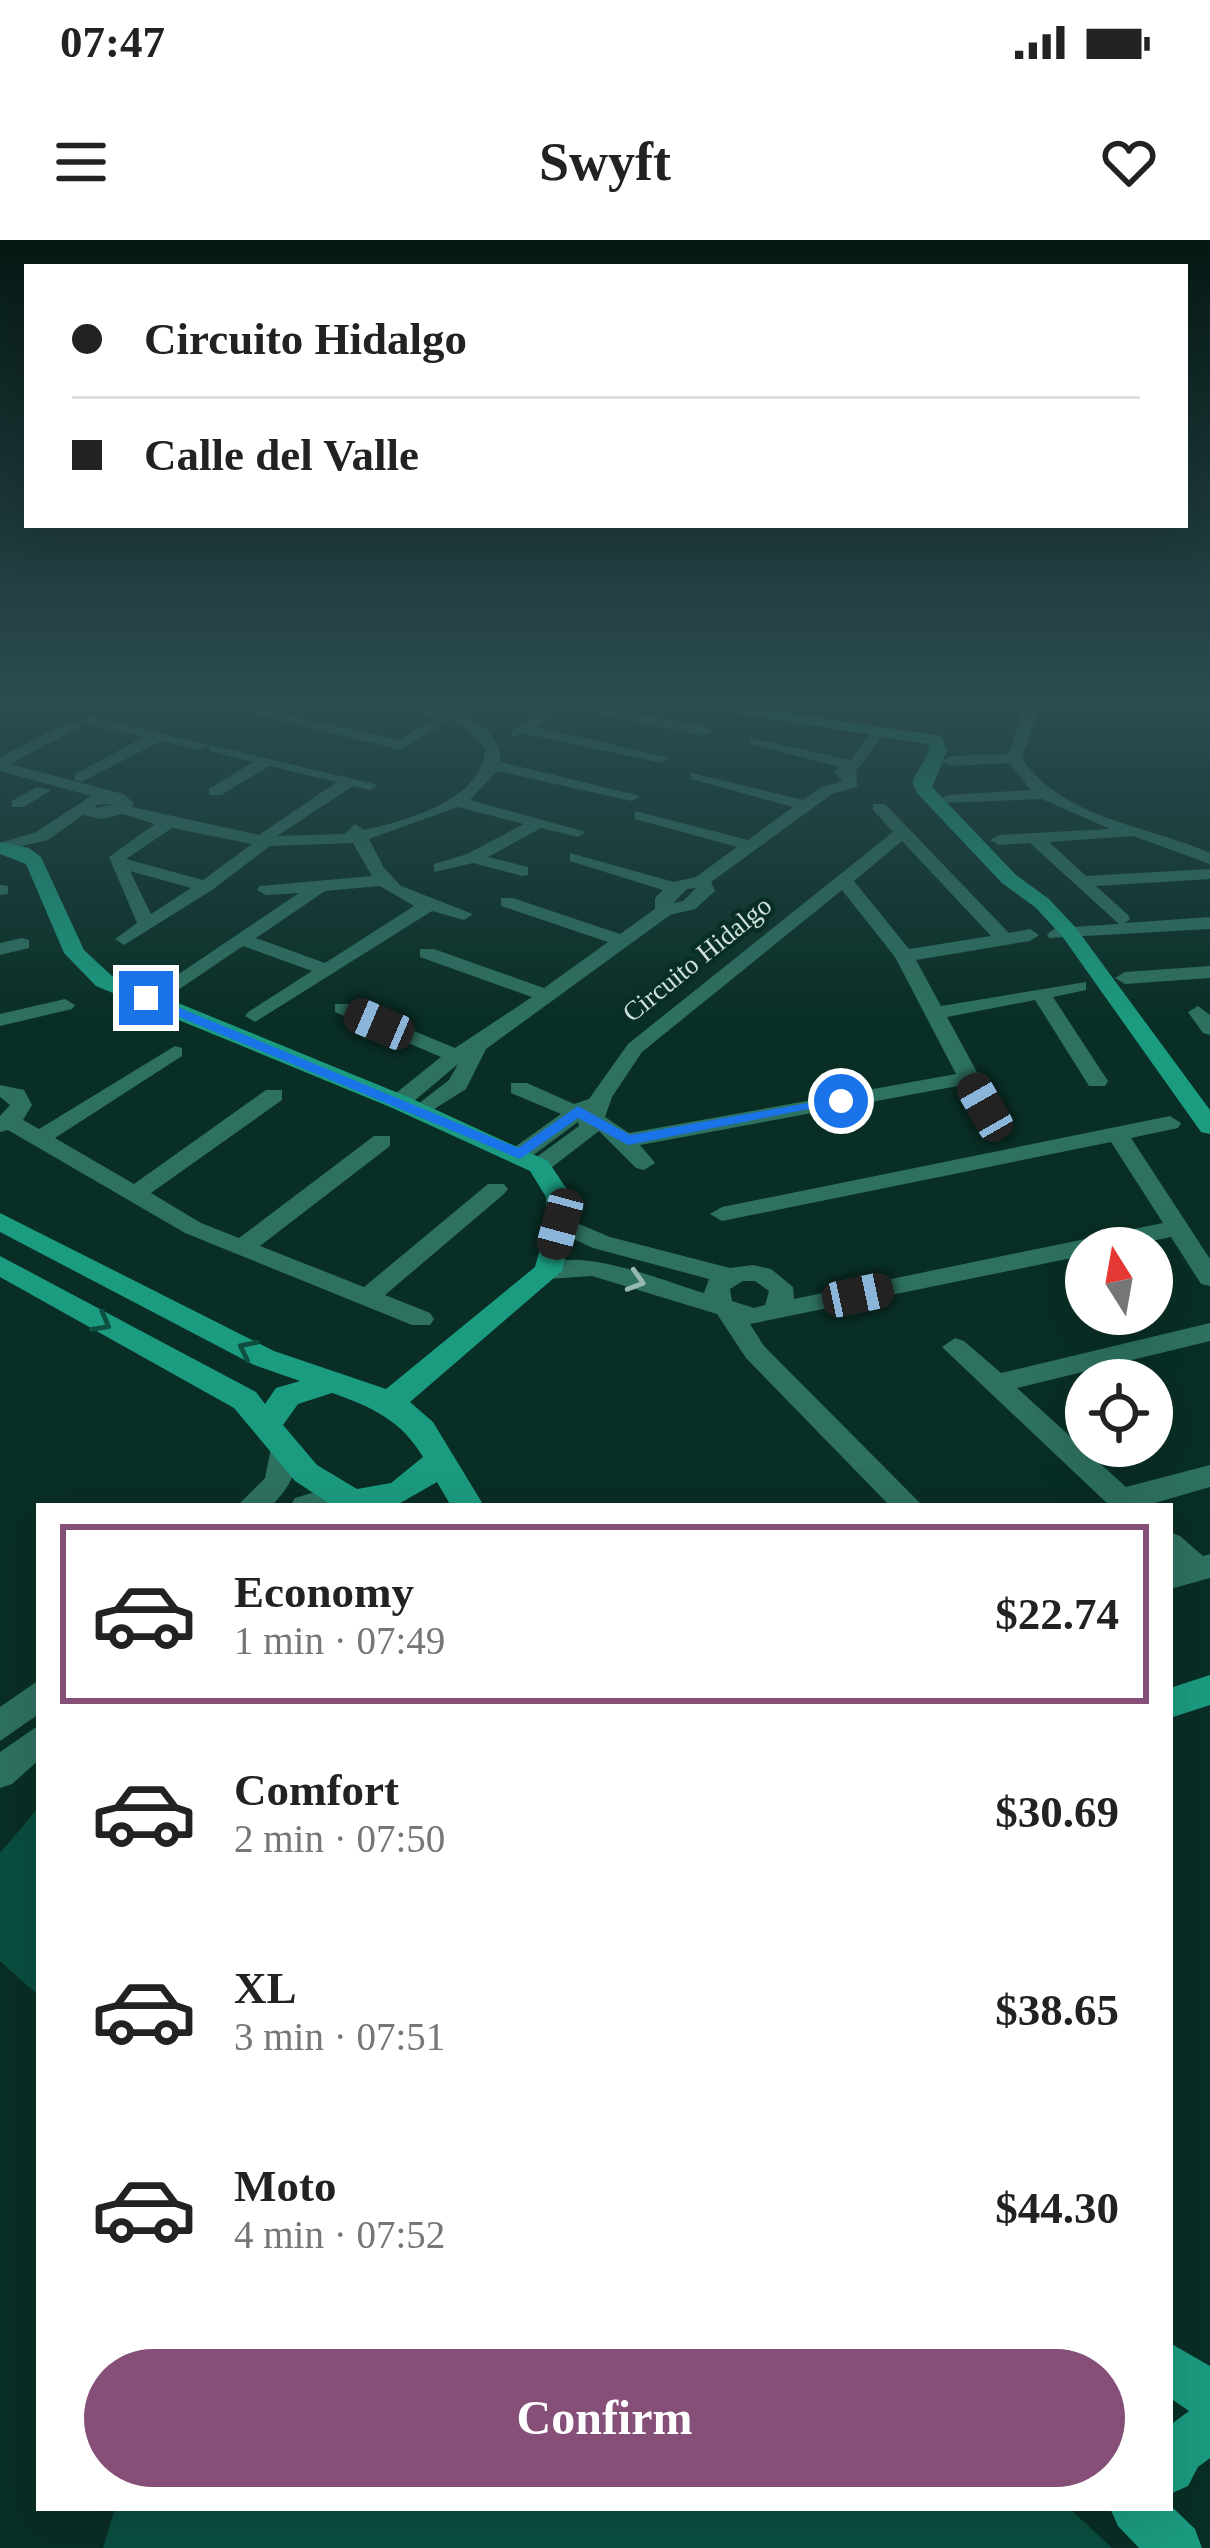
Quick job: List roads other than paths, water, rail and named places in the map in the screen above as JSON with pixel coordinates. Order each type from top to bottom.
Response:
[{"type":"street","points":[[6,843],[54,840],[90,807]]},
{"type":"street","points":[[132,807],[169,822],[265,839],[357,834],[447,807]]},
{"type":"street","points":[[138,807],[265,839]]},
{"type":"street","points":[[124,939],[206,886],[265,839],[321,807]]},
{"type":"street","points":[[476,807],[578,832]]},
{"type":"street","points":[[664,911],[664,898],[675,888],[702,881],[801,807]]},
{"type":"street","points":[[879,807],[1004,939]]},
{"type":"street","points":[[945,807],[1016,893],[1118,993],[1210,1127]]},
{"type":"street","points":[[1079,807],[1210,859]]},
{"type":"street","points":[[641,815],[748,845]]},
{"type":"street","points":[[147,925],[118,856],[169,822]]},
{"type":"street","points":[[440,868],[473,858],[538,823]]},
{"type":"street","name":"Circuito Hidalgo","points":[[530,1160],[589,1129],[591,1109],[635,1048],[902,832]]},
{"type":"street","points":[[999,840],[1146,832]]},
{"type":"street","points":[[357,834],[380,881]]},
{"type":"street","points":[[1034,838],[1053,860],[1136,929],[1210,938]]},
{"type":"street","points":[[6,843],[34,861],[75,953],[92,973],[530,1160],[559,1197],[560,1224],[548,1270]]},
{"type":"street","points":[[575,857],[675,888]]},
{"type":"street","points":[[473,858],[522,871]]},
{"type":"street","points":[[117,862],[206,886]]},
{"type":"street","points":[[1082,882],[1210,874]]},
{"type":"street","points":[[842,878],[904,956],[985,1107]]},
{"type":"street","points":[[266,890],[316,890],[380,881],[429,905],[464,914]]},
{"type":"street","points":[[410,1107],[458,1084],[468,1055],[622,941],[664,911],[700,898],[706,891],[702,881]]},
{"type":"street","points":[[171,986],[316,890]]},
{"type":"street","points":[[507,902],[622,941]]},
{"type":"street","points":[[255,1016],[429,905]]},
{"type":"street","points":[[1068,939],[1210,923]]},
{"type":"street","points":[[904,956],[1030,935]]},
{"type":"street","points":[[243,940],[327,970]]},
{"type":"street","points":[[0,949],[22,944]]},
{"type":"street","points":[[427,953],[547,996]]},
{"type":"street","points":[[1118,993],[1210,973]]},
{"type":"street","points":[[932,1014],[1079,986]]},
{"type":"street","points":[[1040,993],[1097,1081]]},
{"type":"street","points":[[1118,993],[1210,1147]]},
{"type":"street","points":[[0,1020],[65,1005]]},
{"type":"street","points":[[342,1008],[468,1055]]},
{"type":"street","points":[[39,1139],[175,1052]]},
{"type":"street","points":[[628,1140],[968,1078]]},
{"type":"street","points":[[519,1088],[591,1109],[628,1140],[644,1163]]},
{"type":"street","points":[[0,1091],[20,1100],[20,1110],[4,1123],[240,1249],[421,1319]]},
{"type":"street","points":[[136,1193],[274,1095]]},
{"type":"street","points":[[722,1214],[1170,1123]]},
{"type":"street","points":[[1117,1134],[1210,1278]]},
{"type":"street","points":[[240,1249],[382,1141]]},
{"type":"street","points":[[366,1298],[496,1190]]},
{"type":"street","points":[[0,1221],[265,1358],[390,1402],[411,1417],[466,1503]]},
{"type":"street","points":[[560,1224],[597,1256],[740,1316],[774,1304],[834,1300],[1177,1228]]},
{"type":"street","points":[[390,1402],[548,1270],[597,1256],[728,1276],[751,1272],[774,1304]]},
{"type":"street","points":[[0,1265],[244,1400],[306,1473],[350,1502],[410,1489],[439,1459]]},
{"type":"street","points":[[728,1276],[718,1285],[716,1296],[755,1352],[905,1503]]},
{"type":"street","points":[[755,1352],[774,1304]]},
{"type":"street","points":[[995,1384],[1210,1332]]},
{"type":"street","points":[[955,1347],[1125,1503],[1210,1476]]},
{"type":"street","points":[[255,1503],[279,1482],[276,1434],[287,1396],[330,1383]]},
{"type":"street","points":[[1173,1548],[1192,1571]]},
{"type":"street","points":[[1173,1682],[1210,1676]]},
{"type":"street","points":[[1173,1702],[1210,1690]]},
{"type":"street","points":[[0,1727],[36,1697]]},
{"type":"street","points":[[0,1774],[36,1742]]},
{"type":"street","points":[[1173,2370],[1210,2396]]},
{"type":"street","points":[[1173,2462],[1180,2449],[1210,2427]]}]
